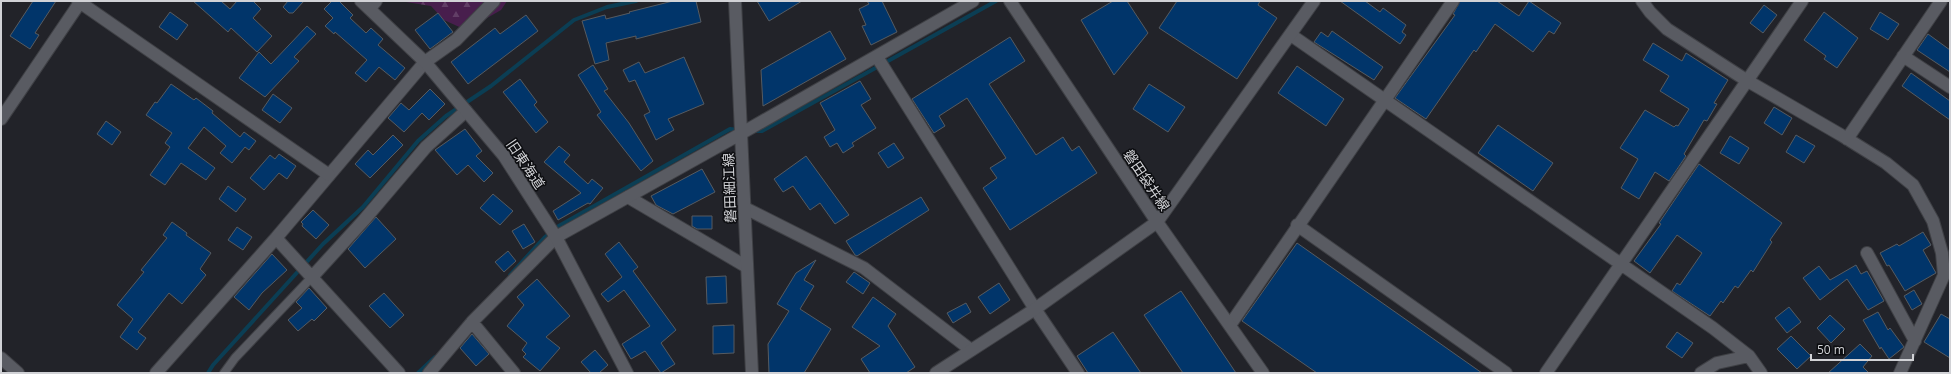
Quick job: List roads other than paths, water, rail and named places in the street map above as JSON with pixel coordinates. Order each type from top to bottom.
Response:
[{"type":"street","points":[[156,373],[276,238],[425,62],[456,40],[494,1]]},
{"type":"street","name":"磐田細江線","points":[[735,1],[752,373]]},
{"type":"street","points":[[428,373],[472,322],[556,237],[877,57],[973,1]]},
{"type":"street","name":"磐田袋井線","points":[[1010,1],[1157,222],[1263,373]]},
{"type":"street","points":[[936,373],[1035,309],[1157,222],[1314,1]]},
{"type":"street","points":[[1230,325],[1297,225],[1453,1]]},
{"type":"street","points":[[1642,1],[1650,12],[1667,29],[1746,80],[1886,163],[1913,185],[1933,221],[1946,255],[1944,275],[1900,373]]},
{"type":"street","points":[[1546,373],[1746,80],[1802,1]]},
{"type":"street","points":[[1847,139],[1941,1]]},
{"type":"street","points":[[1,119],[80,2],[329,174]]},
{"type":"street","name":"旧東海道","points":[[369,4],[425,62],[504,156],[556,237],[627,373]]},
{"type":"street","points":[[1291,35],[1713,328],[1749,356],[1761,373]]},
{"type":"street","points":[[1903,56],[1950,87]]},
{"type":"street","points":[[877,57],[1035,309],[1078,373]]},
{"type":"street","points":[[312,277],[364,220],[462,106]]},
{"type":"street","points":[[628,197],[747,267]]},
{"type":"street","points":[[745,208],[864,268],[971,350]]},
{"type":"street","points":[[1297,225],[1506,373]]},
{"type":"street","points":[[276,238],[399,373]]},
{"type":"street","points":[[1867,253],[1915,341]]},
{"type":"street","points":[[472,322],[514,373]]},
{"type":"street","points":[[1701,373],[1717,363],[1749,356]]},
{"type":"street","points":[[1,358],[18,373]]},
{"type":"lane","points":[[224,373],[312,277]]},
{"type":"waterway","points":[[208,373],[213,365],[323,244],[363,207],[418,141],[446,116],[491,86],[574,20],[607,7],[636,1]]},
{"type":"waterway","points":[[754,131],[762,131],[996,1]]},
{"type":"waterway","points":[[510,275],[544,238],[557,227],[730,129],[739,130]]},
{"type":"waterway","points":[[418,373],[435,357]]}]
